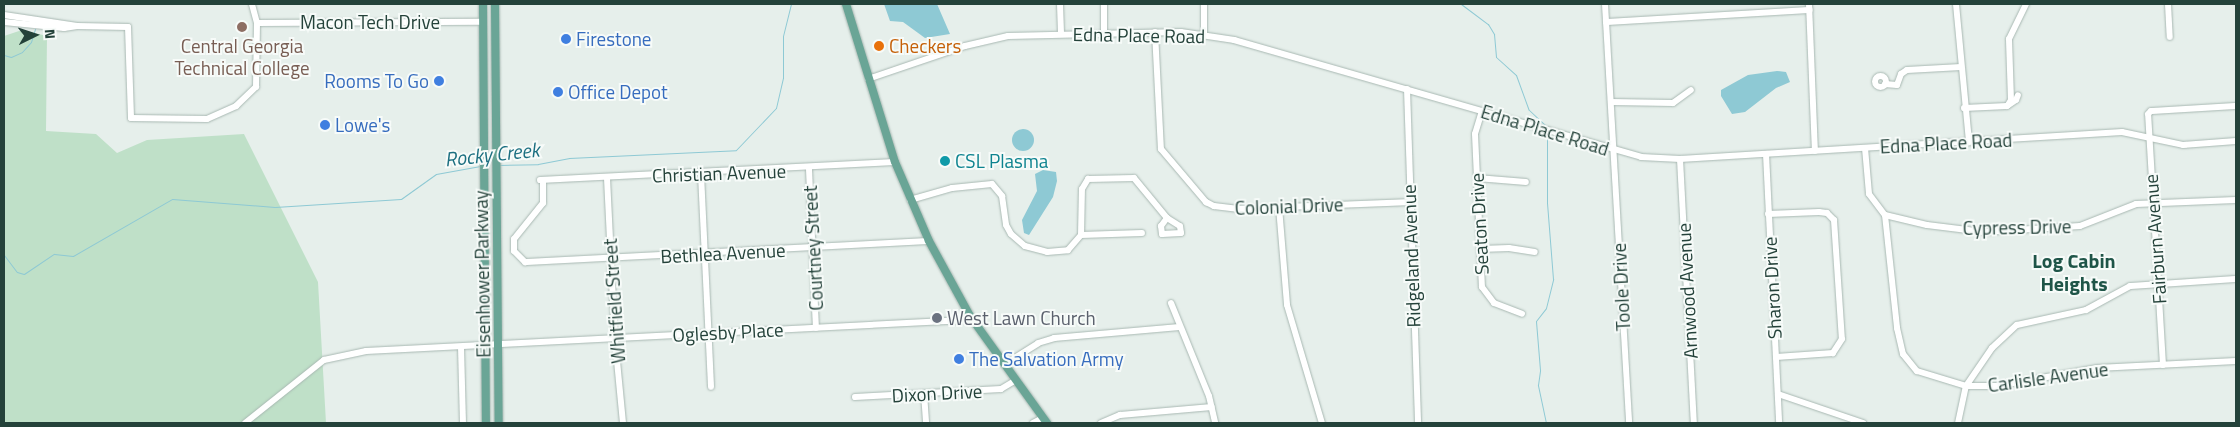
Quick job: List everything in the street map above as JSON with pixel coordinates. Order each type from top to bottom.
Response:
[{"type":"main road","name":"Eisenhower Parkway","points":[[483,4],[486,423]]},
{"type":"main road","name":"Eisenhower Parkway","points":[[495,4],[499,423]]},
{"type":"main road","points":[[846,4],[868,79],[896,162],[910,200],[929,241],[970,316],[1045,421]]},
{"type":"street","points":[[4,15],[77,26],[128,27],[129,116],[137,120],[202,119],[223,114],[253,92],[258,77],[257,23],[252,4]]},
{"type":"street","points":[[1060,4],[1061,33]]},
{"type":"street","points":[[1104,4],[1104,32]]},
{"type":"street","points":[[1204,4],[1204,34]]},
{"type":"street","name":"Toole Drive","points":[[1604,4],[1629,423]]},
{"type":"street","points":[[1956,4],[1964,108],[1969,142]]},
{"type":"street","points":[[1964,108],[2008,105],[2014,95],[2010,39],[2026,4]]},
{"type":"street","points":[[2168,4],[2170,37]]},
{"type":"street","points":[[1606,22],[1809,7],[1815,151]]},
{"type":"street","points":[[4,22],[64,28],[77,26]]},
{"type":"street","name":"Macon Tech Drive","points":[[257,23],[483,22]]},
{"type":"street","name":"Edna Place Road","points":[[868,79],[996,38],[1104,32],[1204,34],[1407,89],[1613,151],[1641,157],[1680,159],[2122,132],[2183,145],[2236,141]]},
{"type":"street","name":"Colonial Drive","points":[[1155,32],[1161,149],[1200,196],[1214,206],[1279,207],[1410,202]]},
{"type":"street","points":[[1885,84],[1897,85],[1901,74],[1907,70],[1961,67]]},
{"type":"street","name":"Ridgeland Avenue","points":[[1407,89],[1418,423]]},
{"type":"street","points":[[1611,102],[1673,104],[1691,90]]},
{"type":"street","name":"Fairburn Avenue","points":[[2163,364],[2148,114],[2151,111],[2236,106]]},
{"type":"street","name":"Seaton Drive","points":[[1482,111],[1475,134],[1480,249],[1484,293],[1499,306],[1522,314]]},
{"type":"street","name":"Carlisle Avenue","points":[[1865,148],[1870,194],[1885,215],[1897,328],[1903,354],[1918,371],[1966,386],[2018,383],[2097,368],[2236,361]]},
{"type":"street","name":"Sharon Drive","points":[[1766,154],[1779,423]]},
{"type":"street","name":"Arnwood Avenue","points":[[1680,159],[1694,423]]},
{"type":"street","name":"Christian Avenue","points":[[518,258],[514,251],[514,239],[543,203],[541,180],[808,169],[896,162]]},
{"type":"street","name":"Courtney Street","points":[[808,169],[816,328]]},
{"type":"street","points":[[701,174],[710,333],[711,387]]},
{"type":"street","name":"Whitfield Street","points":[[607,178],[615,340],[623,423]]},
{"type":"street","points":[[910,200],[931,192],[987,183],[1000,192],[1008,230],[1025,246],[1039,251],[1062,252],[1072,246],[1081,235],[1082,189],[1088,179],[1134,178],[1167,218]]},
{"type":"street","points":[[1477,178],[1526,182]]},
{"type":"street","name":"Cypress Drive","points":[[1885,215],[1927,225],[1984,232],[2080,226],[2136,204],[2236,200]]},
{"type":"street","points":[[1279,207],[1287,305],[1322,423]]},
{"type":"street","points":[[1768,214],[1818,212],[1833,217],[1840,301],[1842,339],[1836,352],[1776,356]]},
{"type":"street","points":[[1081,235],[1142,233]]},
{"type":"street","name":"Bethlea Avenue","points":[[518,258],[528,262],[610,259],[929,241]]},
{"type":"street","points":[[1480,249],[1509,248],[1535,252]]},
{"type":"street","points":[[1958,423],[1966,386],[1992,348],[2017,325],[2086,310],[2130,286],[2236,279]]},
{"type":"street","points":[[1171,303],[1212,407],[1215,423]]},
{"type":"street","name":"Oglesby Place","points":[[245,423],[324,360],[366,351],[615,340],[710,333],[963,320],[970,316]]},
{"type":"street","points":[[1005,364],[1038,343],[1054,338],[1180,328]]},
{"type":"street","points":[[461,347],[463,423]]},
{"type":"street","name":"Dixon Drive","points":[[855,397],[1000,389],[1016,380]]},
{"type":"street","points":[[924,393],[926,423]]},
{"type":"street","points":[[1778,394],[1863,423]]},
{"type":"street","points":[[1102,423],[1120,415],[1212,407]]},
{"type":"street","points":[[1033,423],[1045,421]]},
{"type":"green space","points":[[22,30],[47,36],[46,131],[96,134],[117,153],[147,140],[244,134],[318,282],[326,423],[4,423],[4,36]]},
{"type":"water","points":[[884,4],[937,4],[950,34],[925,38],[903,22],[890,21]]},
{"type":"water","points":[[1777,71],[1786,72],[1790,82],[1776,88],[1745,112],[1732,114],[1721,96],[1721,90],[1748,75]]},
{"type":"water","points":[[1019,129],[1027,129],[1034,136],[1034,144],[1027,151],[1019,151],[1012,144],[1012,136]]},
{"type":"water","points":[[1043,170],[1056,172],[1057,181],[1053,197],[1029,235],[1024,233],[1022,220],[1037,191],[1035,174]]},
{"type":"waterway","name":"Rocky Creek","points":[[499,165],[538,164],[569,158],[736,150],[776,108],[783,78],[783,36],[791,4]]},
{"type":"waterway","points":[[1461,4],[1488,24],[1494,34],[1496,57],[1516,75],[1529,110],[1547,127]]},
{"type":"waterway","points":[[4,55],[11,57],[22,52],[31,42],[35,29]]},
{"type":"waterway","points":[[1546,423],[1538,385],[1540,370],[1536,321],[1546,308],[1553,279],[1547,202],[1547,134]]},
{"type":"waterway","name":"Rocky Creek","points":[[4,255],[17,272],[24,274],[54,254],[73,256],[172,199],[275,207],[401,199],[436,174],[480,166]]},
{"type":"place","name":"Central Georgia Technical College","points":[[242,27]]},
{"type":"place","name":"Firestone","points":[[566,39]]},
{"type":"place","name":"Checkers","points":[[879,46]]},
{"type":"place","name":"Rooms To Go","points":[[439,81]]},
{"type":"place","name":"Office Depot","points":[[558,92]]},
{"type":"place","name":"Lowe's","points":[[325,125]]},
{"type":"place","name":"CSL Plasma","points":[[945,161]]},
{"type":"place","name":"West Lawn Church","points":[[937,318]]},
{"type":"place","name":"The Salvation Army","points":[[959,359]]},
{"type":"district","name":"Log Cabin Heights","points":[[2074,272]]}]
